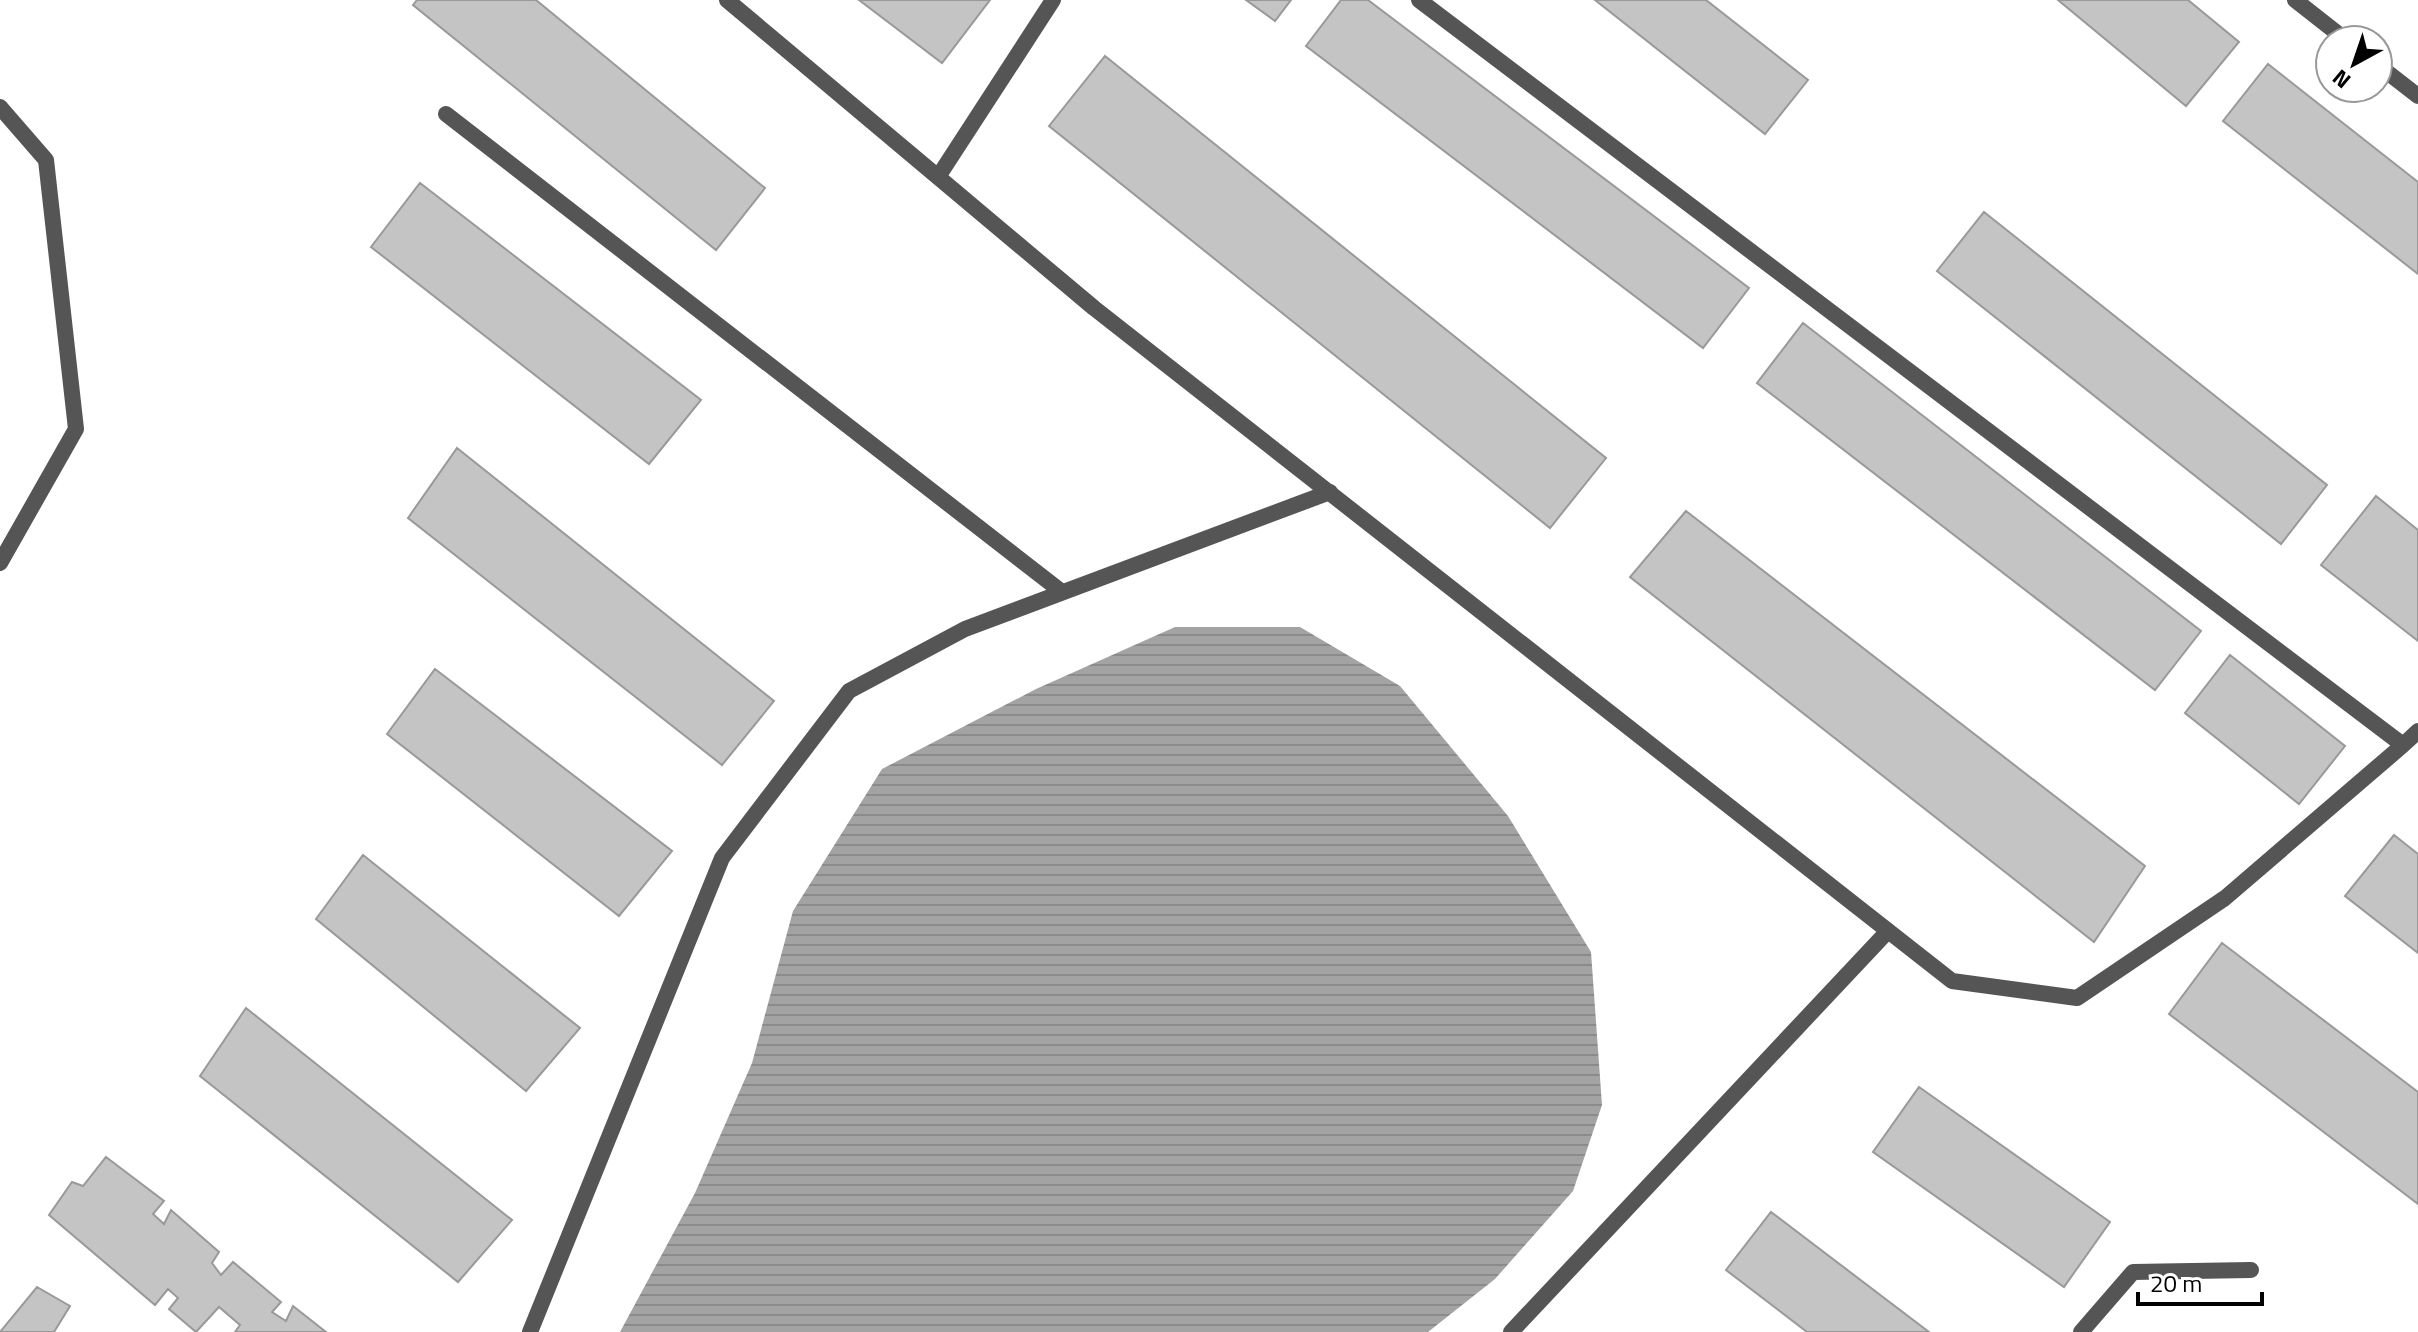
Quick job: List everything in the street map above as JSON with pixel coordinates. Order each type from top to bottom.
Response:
[{"type":"street","points":[[727,0],[1094,308],[1952,981],[2077,998],[2225,898],[2418,731]]},
{"type":"street","points":[[938,177],[1053,0]]},
{"type":"street","points":[[1419,0],[2403,745]]},
{"type":"street","points":[[2295,0],[2326,24]]},
{"type":"street","points":[[2394,77],[2418,96]]},
{"type":"street","points":[[0,107],[46,160],[76,429],[0,563]]},
{"type":"street","points":[[446,114],[1062,592]]},
{"type":"street","points":[[530,1332],[722,858],[849,691],[965,629],[1330,492]]},
{"type":"street","points":[[1511,1332],[1888,931]]},
{"type":"street","points":[[2081,1332],[2133,1272],[2251,1270]]},
{"type":"shaded area","points":[[1175,627],[1300,627],[1400,686],[1508,816],[1591,952],[1602,1105],[1573,1191],[1495,1279],[1428,1332],[620,1332],[695,1193],[752,1063],[793,911],[882,769],[1036,689]]},
{"type":"building","points":[[417,0],[536,0],[765,188],[716,250],[413,5]]},
{"type":"building","points":[[859,0],[990,0],[942,63]]},
{"type":"building","points":[[1246,0],[1291,0],[1275,21]]},
{"type":"building","points":[[1341,0],[1368,0],[1749,288],[1703,348],[1306,46]]},
{"type":"building","points":[[1595,0],[1706,0],[1808,80],[1765,134]]},
{"type":"building","points":[[2058,0],[2188,0],[2239,42],[2186,106]]},
{"type":"building","points":[[1105,56],[1606,458],[1550,528],[1049,126]]},
{"type":"building","points":[[2268,64],[2314,100],[2314,104],[2319,104],[2418,182],[2418,274],[2223,121]]},
{"type":"building","points":[[420,183],[701,400],[649,464],[371,247]]},
{"type":"building","points":[[1984,212],[2327,485],[2281,544],[1937,271]]},
{"type":"building","points":[[1803,323],[2201,631],[2155,690],[1757,383]]},
{"type":"building","points":[[457,448],[774,701],[722,765],[408,518]]},
{"type":"building","points":[[2376,496],[2418,530],[2418,641],[2321,565]]},
{"type":"building","points":[[1686,511],[2145,866],[2094,942],[1630,577]]},
{"type":"building","points":[[2230,655],[2345,746],[2299,804],[2185,713]]},
{"type":"building","points":[[435,669],[672,851],[619,916],[387,734]]},
{"type":"building","points":[[2394,835],[2418,854],[2418,953],[2345,896]]},
{"type":"building","points":[[363,855],[580,1028],[526,1091],[316,919]]},
{"type":"building","points":[[2222,943],[2418,1092],[2418,1204],[2169,1014]]},
{"type":"building","points":[[246,1008],[512,1220],[458,1282],[200,1076]]},
{"type":"building","points":[[1919,1087],[2110,1222],[2064,1287],[1873,1152]]},
{"type":"building","points":[[106,1157],[164,1201],[153,1214],[164,1224],[171,1210],[219,1252],[212,1263],[221,1275],[233,1262],[281,1302],[272,1312],[286,1321],[293,1306],[326,1332],[235,1332],[240,1325],[219,1307],[196,1332],[169,1309],[178,1298],[168,1289],[155,1305],[49,1215],[72,1182],[83,1186]]},
{"type":"building","points":[[1771,1212],[1929,1332],[1807,1332],[1726,1270]]},
{"type":"building","points":[[37,1287],[70,1306],[54,1332],[0,1332]]}]
